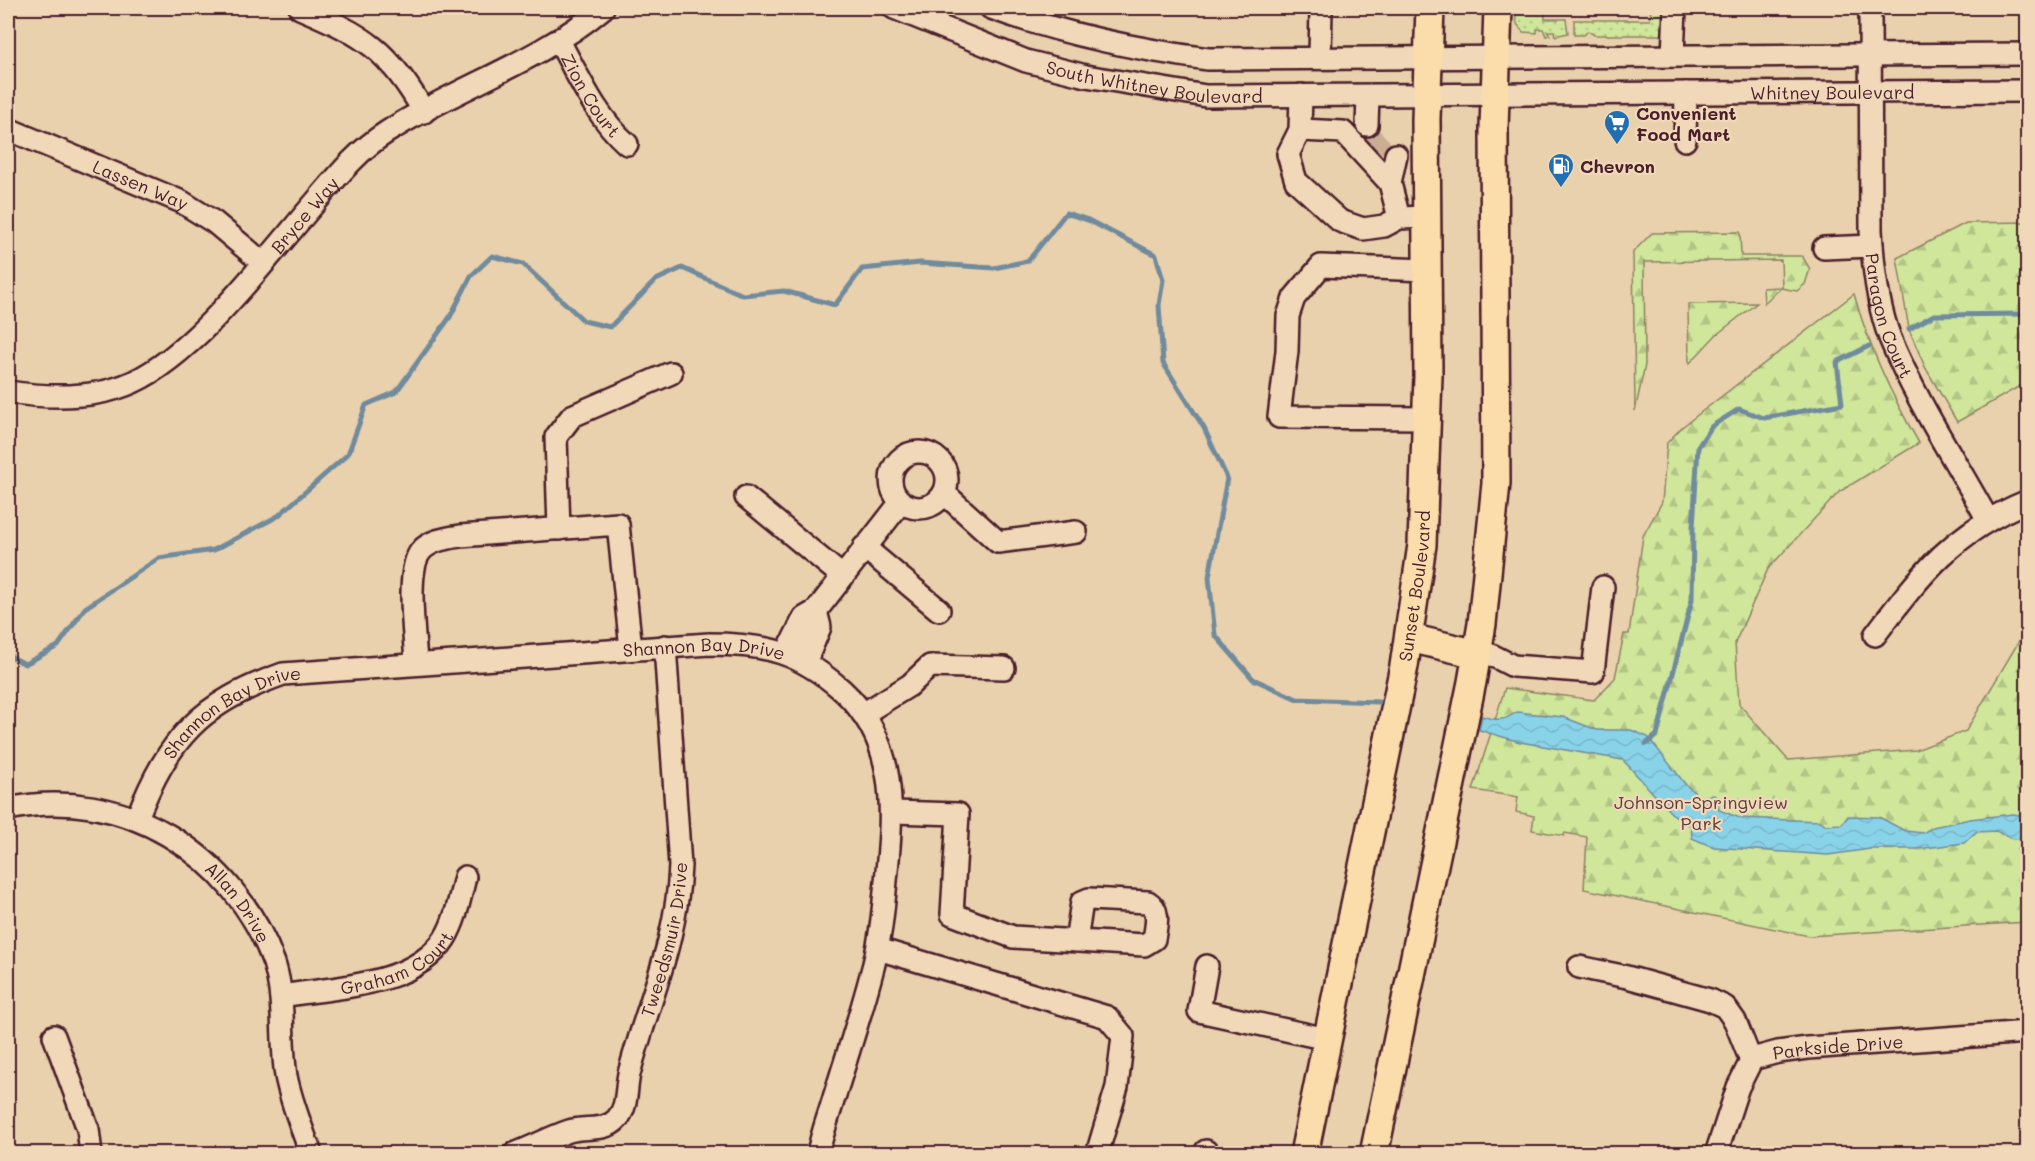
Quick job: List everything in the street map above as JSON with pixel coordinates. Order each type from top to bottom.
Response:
[{"type":"main road","name":"Sunset Boulevard","points":[[1304,1154],[1410,638],[1422,545],[1428,418],[1426,58],[1430,8]]},
{"type":"main road","points":[[1374,1154],[1477,651],[1496,483],[1494,94],[1498,8]]},
{"type":"main road","points":[[1410,638],[1477,651]]},
{"type":"street","points":[[300,8],[344,26],[369,41],[389,59],[410,86],[424,112]]},
{"type":"street","name":"Bryce Way","points":[[8,392],[43,398],[105,391],[132,382],[161,366],[196,336],[263,263],[354,157],[387,132],[559,41],[603,8]]},
{"type":"street","name":"South Whitney Boulevard","points":[[894,8],[1026,61],[1086,76],[1206,96],[1494,94]]},
{"type":"street","name":"South Whitney Boulevard","points":[[991,8],[1060,31],[1153,51],[1209,59],[1495,57]]},
{"type":"street","points":[[1320,58],[1321,8]]},
{"type":"street","points":[[1673,56],[1675,8]]},
{"type":"street","name":"Paragon Court","points":[[1870,8],[1872,246],[1879,300],[1890,336],[1912,384],[1988,520]]},
{"type":"street","name":"Zion Court","points":[[559,41],[598,112],[610,129],[627,144]]},
{"type":"street","name":"Whitney Boulevard","points":[[1495,57],[2028,54]]},
{"type":"street","name":"Whitney Boulevard","points":[[1494,94],[2028,91]]},
{"type":"street","points":[[1685,140],[1686,93]]},
{"type":"street","points":[[1301,95],[1300,130],[1288,154],[1296,181],[1340,221],[1363,230],[1384,226],[1400,218],[1426,217]]},
{"type":"street","points":[[1300,130],[1343,132],[1370,129],[1368,96]]},
{"type":"street","name":"Lassen Way","points":[[8,129],[182,202],[214,222],[263,263]]},
{"type":"street","points":[[1343,132],[1390,183]]},
{"type":"street","points":[[1392,151],[1390,183],[1400,218]]},
{"type":"street","points":[[1824,248],[1872,246]]},
{"type":"street","points":[[1427,270],[1321,266],[1294,298],[1288,316],[1287,351],[1279,417],[1428,418]]},
{"type":"street","points":[[559,529],[556,437],[572,416],[671,373]]},
{"type":"street","points":[[916,451],[927,452],[937,458],[944,466],[947,477],[944,493],[933,505],[922,508],[911,507],[901,502],[894,493],[891,483],[892,471],[897,462],[906,454],[916,451]]},
{"type":"street","points":[[944,493],[998,542],[1076,532]]},
{"type":"street","points":[[746,497],[842,576]]},
{"type":"street","points":[[1875,635],[1920,575],[1962,536],[1988,520],[2028,501]]},
{"type":"street","points":[[796,658],[820,627],[816,611],[901,502]]},
{"type":"street","points":[[416,663],[412,573],[421,551],[436,541],[460,536],[618,524],[631,649]]},
{"type":"street","points":[[864,547],[939,610]]},
{"type":"street","points":[[1477,651],[1513,666],[1593,672],[1603,587]]},
{"type":"street","name":"Shannon Bay Drive","points":[[137,818],[149,789],[170,750],[194,724],[219,702],[251,685],[283,674],[665,646],[745,644],[796,658],[826,676],[863,714],[883,752],[890,780],[892,812],[878,949],[818,1154]]},
{"type":"street","name":"Tweedsmuir Drive","points":[[514,1154],[570,1130],[600,1128],[617,1120],[625,1104],[629,1073],[672,934],[679,900],[680,866],[665,646]]},
{"type":"street","points":[[863,714],[910,685],[930,666],[1004,668]]},
{"type":"street","name":"Allan Drive","points":[[8,809],[75,804],[137,818],[167,833],[198,854],[229,886],[261,935],[274,964],[281,996],[286,1076],[311,1154]]},
{"type":"street","points":[[892,812],[958,814],[952,914],[1013,937],[1076,941]]},
{"type":"street","name":"Graham Court","points":[[281,996],[385,978],[410,970],[432,955],[446,937],[457,910],[465,877]]},
{"type":"street","points":[[878,949],[1107,1017],[1123,1036],[1117,1087],[1097,1154]]},
{"type":"street","points":[[1208,966],[1199,1011],[1328,1039]]},
{"type":"street","points":[[1579,967],[1627,977],[1710,1000],[1725,1008],[1735,1021],[1751,1061]]},
{"type":"street","name":"Parkside Drive","points":[[1716,1154],[1738,1087],[1751,1061],[1778,1052],[1808,1048],[2028,1032]]},
{"type":"street","points":[[54,1036],[88,1129],[91,1154]]},
{"type":"green space","points":[[1520,8],[1544,8],[1545,19],[1566,19],[1568,33],[1555,36],[1554,31],[1547,31],[1550,35],[1546,36],[1543,29],[1537,29],[1537,33],[1523,32],[1517,24],[1515,13],[1519,13]]},
{"type":"green space","points":[[1651,8],[1658,8],[1665,13],[1664,35],[1594,35],[1588,31],[1584,35],[1574,35],[1574,20],[1650,20]]},
{"type":"green space","points":[[2027,222],[2027,382],[1957,422],[1925,367],[1909,329],[1897,258],[1966,223]]},
{"type":"green space","points":[[1740,232],[1741,256],[1802,256],[1810,269],[1805,284],[1797,291],[1781,288],[1764,303],[1763,288],[1782,287],[1781,260],[1644,262],[1645,365],[1635,411],[1633,252],[1652,233]]},
{"type":"green space","name":"Johnson-Springview Park","points":[[1854,294],[1882,371],[1919,443],[1839,492],[1768,569],[1735,643],[1739,704],[1788,760],[1916,750],[1966,731],[2019,641],[2027,637],[2027,922],[1809,936],[1584,889],[1587,837],[1565,833],[1564,836],[1532,830],[1534,816],[1516,812],[1518,797],[1473,790],[1505,688],[1594,700],[1615,678],[1624,634],[1629,634],[1643,536],[1662,502],[1667,443],[1682,427]]},
{"type":"green space","points":[[1757,303],[1716,335],[1689,364],[1688,304]]},
{"type":"water","points":[[1517,712],[1563,717],[1597,730],[1631,730],[1648,737],[1686,785],[1700,797],[1714,795],[1718,800],[1719,810],[1740,818],[1821,821],[1826,825],[1842,824],[1848,816],[1879,817],[1905,831],[1923,833],[1933,827],[1970,819],[2013,814],[2027,816],[2027,838],[2013,839],[1996,831],[1976,832],[1964,843],[1918,849],[1870,849],[1828,855],[1713,847],[1692,838],[1691,826],[1671,813],[1623,760],[1520,742],[1479,730],[1482,716],[1500,719]]},
{"type":"waterway","points":[[8,655],[25,664],[58,646],[85,608],[159,558],[214,550],[278,516],[348,454],[366,405],[396,392],[450,317],[471,276],[492,256],[523,264],[584,321],[610,327],[656,280],[682,268],[743,295],[784,291],[835,305],[862,269],[920,263],[994,268],[1028,261],[1066,213],[1088,220],[1156,255],[1163,280],[1159,305],[1163,363],[1204,428],[1227,478],[1209,577],[1215,635],[1253,679],[1297,699],[1379,702]]},
{"type":"waterway","points":[[1909,329],[1934,315],[2028,314]]},
{"type":"waterway","points":[[1646,744],[1657,735],[1692,600],[1693,527],[1698,447],[1712,426],[1739,409],[1764,418],[1842,404],[1837,362],[1869,346]]},
{"type":"tunnel","points":[[1370,136],[1386,153]]},
{"type":"place","name":"Convenient Food Mart","points":[[1617,146]]},
{"type":"place","name":"Chevron","points":[[1561,189]]}]
